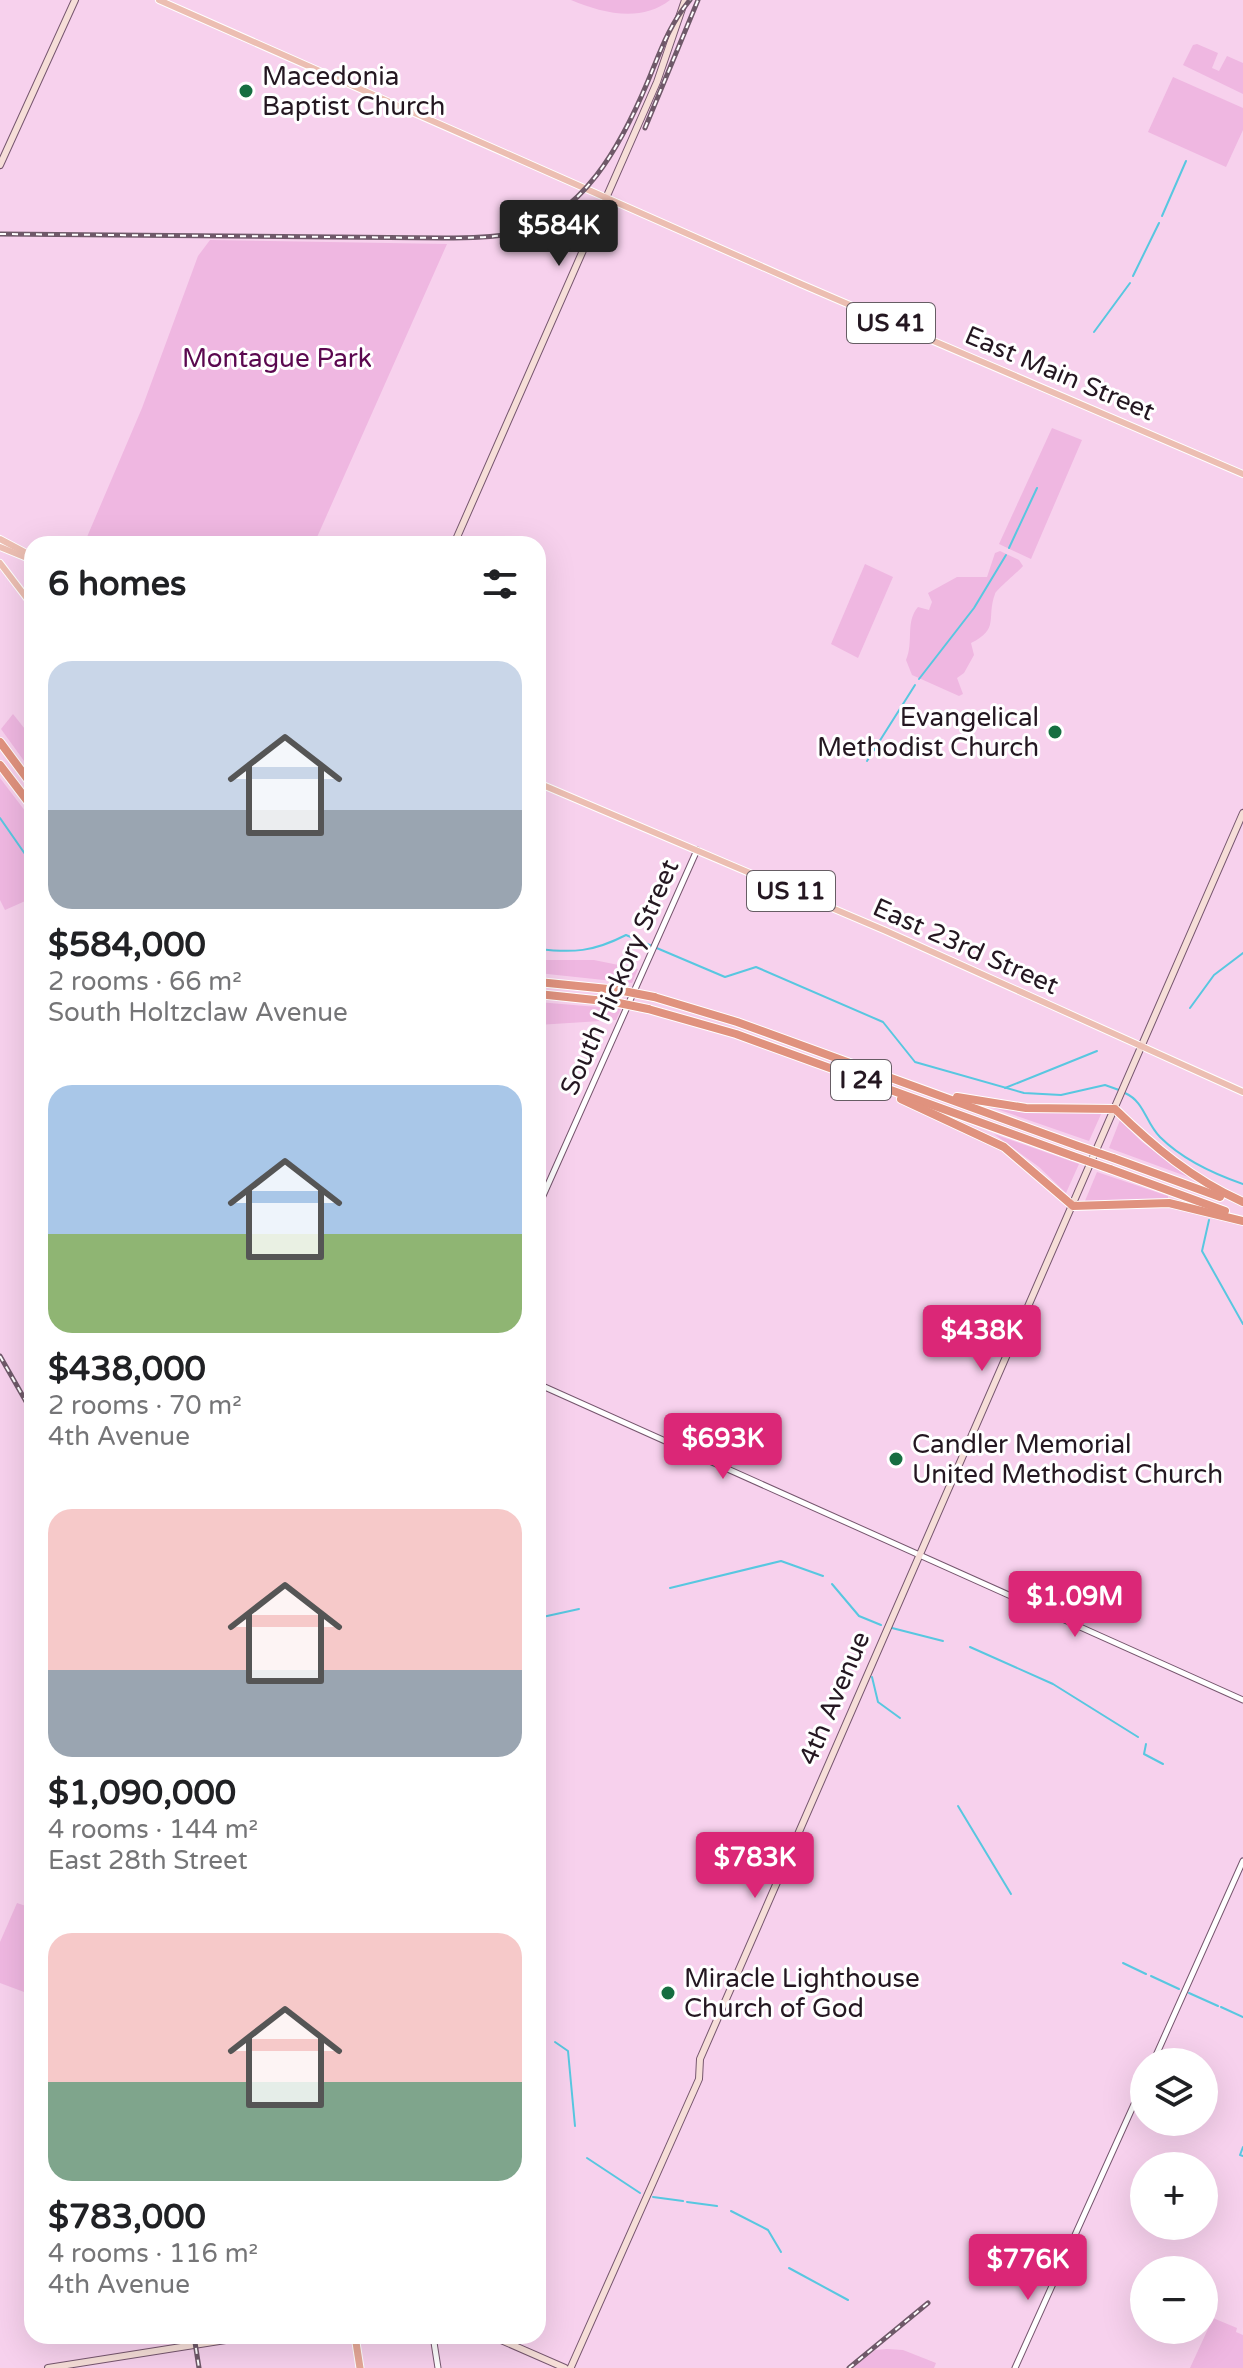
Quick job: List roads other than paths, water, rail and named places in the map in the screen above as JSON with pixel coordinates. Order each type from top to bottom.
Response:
[{"type":"highway","points":[[0,742],[24,774]]},
{"type":"highway","points":[[0,765],[24,796]]},
{"type":"highway","name":"I 24","points":[[546,983],[654,997],[737,1022],[1243,1204]]},
{"type":"highway","name":"I 24","points":[[546,995],[648,1009],[736,1034],[1243,1219]]},
{"type":"highway","points":[[872,1084],[1004,1147],[1073,1206],[1169,1203],[1243,1219]]},
{"type":"highway","points":[[928,1091],[1014,1107],[1115,1109],[1165,1157],[1243,1204]]},
{"type":"highway","points":[[356,2344],[360,2368]]},
{"type":"main road","points":[[0,165],[75,0]]},
{"type":"main road","name":"East Main Street","points":[[159,0],[1243,474]]},
{"type":"main road","points":[[458,536],[657,82],[685,0]]},
{"type":"main road","points":[[0,539],[24,553]]},
{"type":"main road","points":[[0,547],[24,555]]},
{"type":"main road","points":[[7,572],[7,557],[14,552]]},
{"type":"main road","points":[[0,563],[24,594]]},
{"type":"main road","name":"East 23rd Street","points":[[546,786],[1243,1092]]},
{"type":"main road","name":"4th Avenue","points":[[569,2368],[699,2079],[700,2059],[1243,813]]},
{"type":"main road","points":[[48,2368],[200,2344]]},
{"type":"main road","points":[[511,2344],[569,2368]]},
{"type":"street","name":"South Hickory Street","points":[[546,1189],[697,850]]},
{"type":"street","points":[[546,1388],[919,1552],[1243,1700]]},
{"type":"street","points":[[1159,2048],[1243,1861]]},
{"type":"street","points":[[1015,2368],[1130,2113]]},
{"type":"street","points":[[434,2344],[438,2368]]},
{"type":"waterway","points":[[1162,216],[1186,161]]},
{"type":"waterway","points":[[1133,276],[1159,223]]},
{"type":"waterway","points":[[1094,332],[1130,283]]},
{"type":"waterway","points":[[1009,548],[1037,488]]},
{"type":"waterway","points":[[919,679],[974,608],[1006,555]]},
{"type":"waterway","points":[[867,761],[915,685]]},
{"type":"waterway","points":[[0,818],[24,852]]},
{"type":"waterway","points":[[546,950],[583,950],[626,935],[725,977],[756,967],[883,1022],[915,1062],[1024,1093],[1061,1095],[1105,1085],[1119,1090]]},
{"type":"waterway","points":[[1190,1008],[1214,975],[1243,953]]},
{"type":"waterway","points":[[1005,1088],[1097,1051]]},
{"type":"waterway","points":[[1125,1093],[1141,1107],[1155,1131],[1178,1152],[1221,1176],[1243,1184]]},
{"type":"waterway","points":[[1209,1220],[1202,1251],[1243,1324]]},
{"type":"waterway","points":[[670,1588],[781,1561],[823,1576]]},
{"type":"waterway","points":[[832,1584],[859,1616],[881,1625]]},
{"type":"waterway","points":[[546,1616],[579,1609]]},
{"type":"waterway","points":[[892,1628],[943,1641]]},
{"type":"waterway","points":[[970,1647],[1053,1684],[1138,1737]]},
{"type":"waterway","points":[[872,1677],[878,1702],[900,1718]]},
{"type":"waterway","points":[[1146,1744],[1144,1754],[1163,1764]]},
{"type":"waterway","points":[[958,1806],[1011,1894]]},
{"type":"waterway","points":[[1123,1963],[1146,1974]]},
{"type":"waterway","points":[[1151,1976],[1179,1989]]},
{"type":"waterway","points":[[1189,1993],[1218,2006]]},
{"type":"waterway","points":[[1221,2007],[1243,2017]]},
{"type":"waterway","points":[[555,2042],[568,2051],[575,2126]]},
{"type":"waterway","points":[[1243,2147],[1240,2155],[1243,2156]]},
{"type":"waterway","points":[[587,2158],[640,2193]]},
{"type":"waterway","points":[[653,2197],[683,2201]]},
{"type":"waterway","points":[[687,2202],[717,2206]]},
{"type":"waterway","points":[[731,2211],[768,2230],[781,2252]]},
{"type":"waterway","points":[[789,2268],[848,2300]]},
{"type":"railway","points":[[0,234],[460,238],[510,234],[536,226],[579,195],[612,153],[638,105],[671,29],[690,0]]},
{"type":"railway","points":[[645,128],[698,0]]},
{"type":"railway","points":[[0,1356],[24,1398]]},
{"type":"railway","points":[[849,2368],[928,2303]]},
{"type":"railway","points":[[195,2344],[199,2368]]},
{"type":"place","name":"Macedonia Baptist Church","points":[[246,91]]},
{"type":"place","name":"Evangelical Methodist Church","points":[[1055,732]]},
{"type":"place","name":"Candler Memorial United Methodist Church","points":[[896,1459]]},
{"type":"place","name":"Miracle Lighthouse Church of God","points":[[668,1993]]},
{"type":"park label","name":"Montague Park","points":[[277,358]]}]
